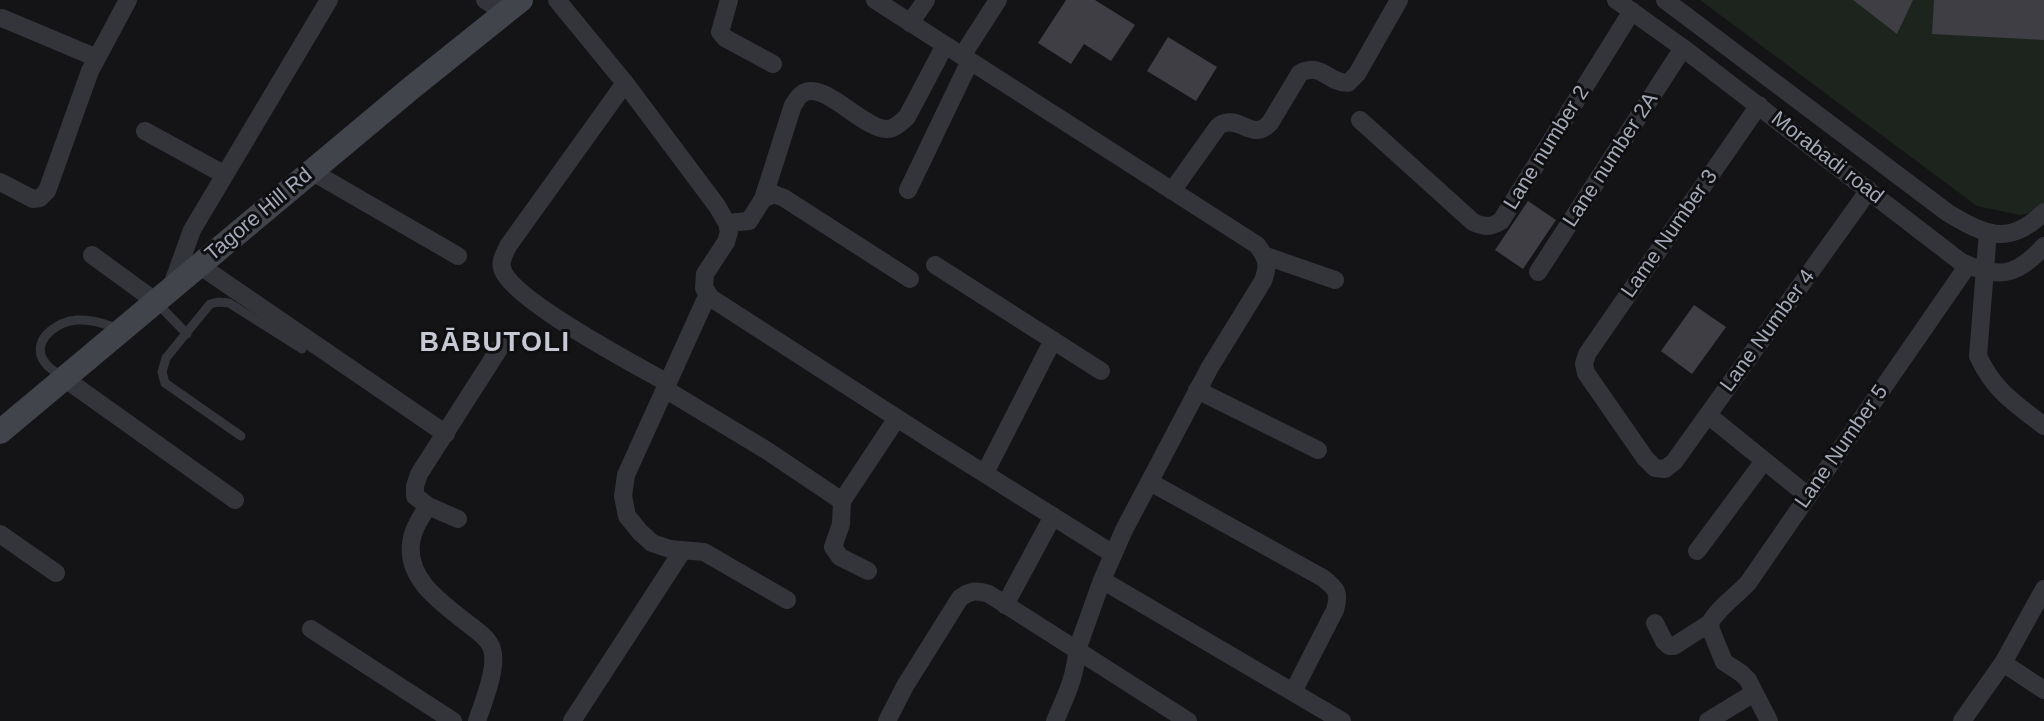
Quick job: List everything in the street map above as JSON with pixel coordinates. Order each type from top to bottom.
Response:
[{"type":"main road","name":"Tagore Hill Rd","points":[[0,432],[410,88],[504,4]]},
{"type":"street","points":[[7,0],[1,20],[97,58]]},
{"type":"street","points":[[0,182],[33,199],[40,198],[47,191],[84,87],[128,0]]},
{"type":"street","points":[[92,255],[163,295],[192,230],[329,0]]},
{"type":"street","points":[[557,0],[625,83],[717,206],[727,223],[729,232],[726,242],[705,274],[704,288],[711,298],[1113,554]]},
{"type":"street","points":[[729,0],[720,32],[725,38],[772,64]]},
{"type":"street","points":[[875,0],[1257,245],[1266,256],[1268,268],[1263,281],[1209,367],[1113,554],[1077,650],[1072,681],[1055,721]]},
{"type":"street","points":[[910,23],[926,0]]},
{"type":"street","points":[[908,190],[966,58],[998,0]]},
{"type":"street","points":[[1172,191],[1216,128],[1225,123],[1234,123],[1256,131],[1264,129],[1270,123],[1300,73],[1309,69],[1318,69],[1338,83],[1348,83],[1357,74],[1399,0]]},
{"type":"street","name":"Morabadi road","points":[[1616,0],[1759,105],[1961,262],[1985,272],[2009,272],[2030,262],[2044,246]]},
{"type":"street","name":"Morabadi road","points":[[1665,0],[1948,213],[1975,229],[2003,236],[2031,225],[2044,212]]},
{"type":"street","name":"Lane number 2","points":[[1360,120],[1473,222],[1492,227],[1501,221],[1632,11]]},
{"type":"street","points":[[727,223],[749,221],[763,199],[793,105],[802,94],[811,90],[825,95],[876,127],[888,129],[907,117],[945,45]]},
{"type":"street","name":"Lane number 2A","points":[[1538,272],[1683,48]]},
{"type":"street","points":[[625,83],[508,246],[502,258],[502,268],[508,278],[533,302],[842,501]]},
{"type":"street","name":"Lame Number 3","points":[[1665,469],[1655,468],[1645,458],[1586,373],[1584,364],[1592,346],[1759,105]]},
{"type":"street","points":[[146,131],[225,176]]},
{"type":"street","points":[[311,171],[458,256]]},
{"type":"street","name":"Lane Number 4","points":[[1665,469],[1674,462],[1869,190]]},
{"type":"street","points":[[763,199],[774,194],[784,198],[910,279]]},
{"type":"street","points":[[1988,232],[1978,356],[1987,374],[2001,392],[2044,426]]},
{"type":"street","points":[[1266,256],[1335,280]]},
{"type":"street","points":[[199,265],[446,434]]},
{"type":"street","points":[[935,265],[1101,371]]},
{"type":"street","name":"Lane Number 5","points":[[1655,623],[1668,646],[1674,646],[1710,623],[1748,583],[1968,265]]},
{"type":"street","points":[[708,294],[626,475],[623,495],[627,516],[652,543],[670,549],[696,550],[716,557],[787,600]]},
{"type":"street","points":[[985,473],[1053,340]]},
{"type":"street","points":[[458,519],[428,506],[416,496],[415,486],[419,474],[501,346]]},
{"type":"street","points":[[64,378],[235,500]]},
{"type":"street","points":[[1197,390],[1318,450]]},
{"type":"street","points":[[1708,415],[1808,496]]},
{"type":"street","points":[[868,571],[840,557],[833,547],[841,524],[842,501],[897,418]]},
{"type":"street","points":[[1697,551],[1764,461]]},
{"type":"street","points":[[1150,482],[1323,578],[1335,588],[1338,599],[1335,610],[1293,692]]},
{"type":"street","points":[[428,506],[412,537],[413,565],[421,580],[437,599],[482,635],[492,648],[494,664],[477,721]]},
{"type":"street","points":[[1005,605],[1053,516]]},
{"type":"street","points":[[0,534],[56,573]]},
{"type":"street","points":[[572,721],[683,550]]},
{"type":"street","points":[[1102,580],[1342,721]]},
{"type":"street","points":[[1962,721],[2003,663],[2044,589]]},
{"type":"street","points":[[887,721],[904,686],[960,598],[968,592],[977,591],[989,594],[1188,721]]},
{"type":"street","points":[[1710,623],[1724,662],[1748,680],[1769,721]]},
{"type":"street","points":[[310,629],[453,721]]},
{"type":"street","points":[[2003,663],[2044,690]]},
{"type":"street","points":[[1708,721],[1754,693]]},
{"type":"lane","points":[[163,295],[187,334]]},
{"type":"lane","points":[[241,436],[165,383],[162,372],[166,358],[210,304],[218,302],[229,303],[302,349]]},
{"type":"lane","points":[[64,378],[49,367],[41,356],[40,345],[48,333],[59,325],[76,320],[98,321],[121,330]]},
{"type":"shaded area","points":[[1700,0],[2044,0],[2044,210],[2020,215],[1977,206]]},
{"type":"building","points":[[1066,0],[1095,0],[1135,25],[1111,61],[1084,44],[1071,64],[1038,43]]},
{"type":"building","points":[[1853,0],[1913,0],[1897,34]]},
{"type":"building","points":[[1934,0],[2044,0],[2044,40],[1932,34]]},
{"type":"building","points":[[1168,37],[1217,67],[1196,101],[1147,71]]},
{"type":"building","points":[[1528,201],[1556,220],[1523,269],[1495,250]]},
{"type":"building","points":[[1694,305],[1726,327],[1692,374],[1661,351]]},
{"type":"district","name":"BĀBUTOLI","points":[[495,344]]}]
